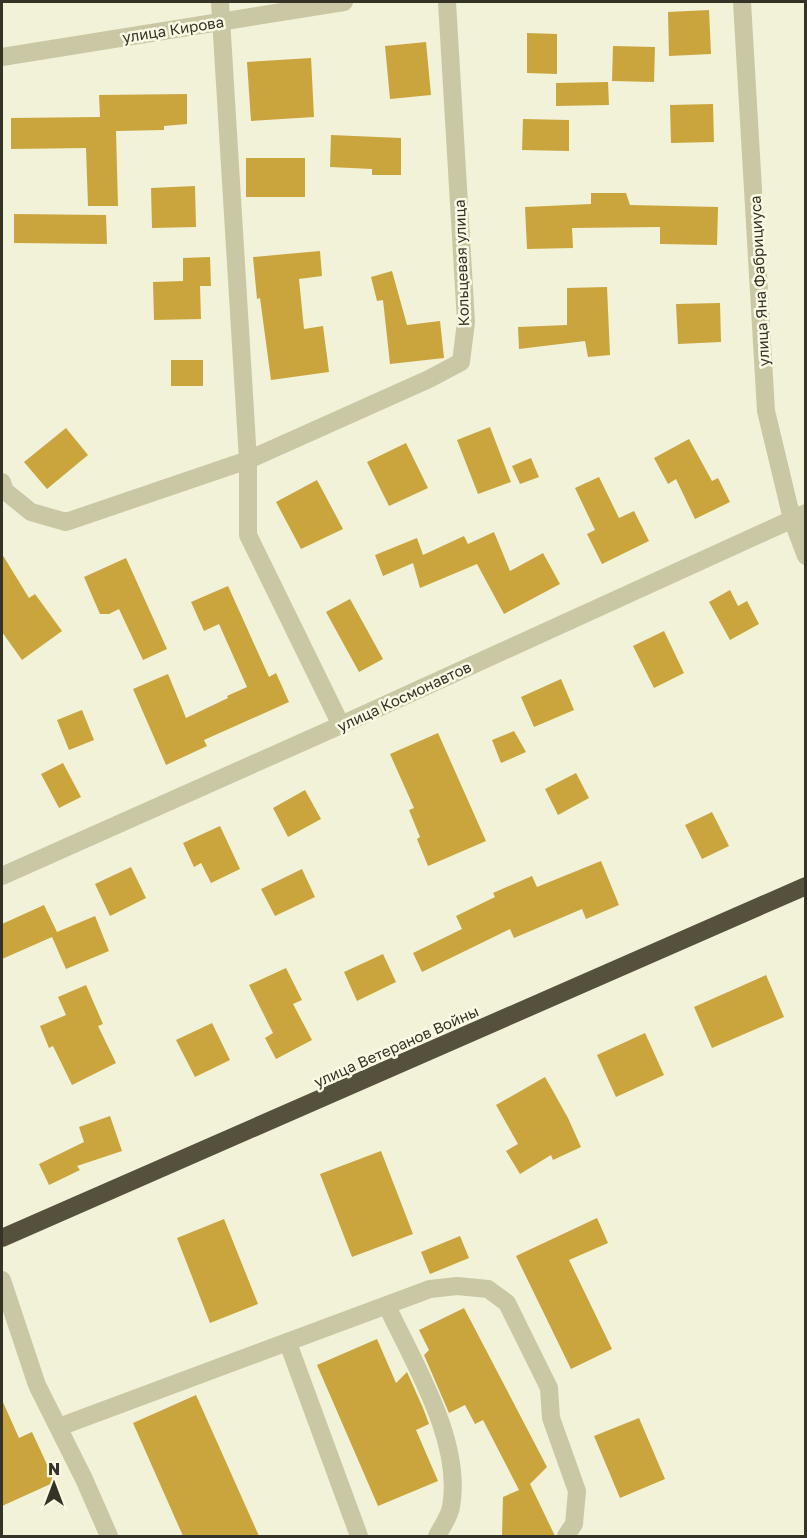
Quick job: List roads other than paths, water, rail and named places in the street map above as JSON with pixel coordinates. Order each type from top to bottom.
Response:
[{"type":"highway","name":"улица Ветеранов Войны","points":[[2,1238],[806,886]]},
{"type":"street","points":[[220,2],[248,460],[248,535],[341,725]]},
{"type":"street","name":"улица Кирова","points":[[2,57],[344,2]]},
{"type":"street","name":"Кольцевая улица","points":[[3,487],[31,512],[66,522],[248,460],[429,379],[461,362],[466,322],[447,2]]},
{"type":"street","name":"улица Яна Фабрициуса","points":[[742,2],[766,411],[799,516],[806,556]]},
{"type":"street","name":"улица Космонавтов","points":[[2,876],[341,725],[799,516]]},
{"type":"street","points":[[2,1280],[37,1385],[84,1479],[109,1536]]},
{"type":"street","points":[[59,1427],[430,1289],[457,1286],[488,1289],[507,1303],[549,1388],[551,1418],[577,1491],[574,1524],[566,1536]]},
{"type":"street","points":[[387,1306],[442,1422],[454,1477],[451,1509],[437,1536]]},
{"type":"street","points":[[288,1342],[359,1536]]}]
